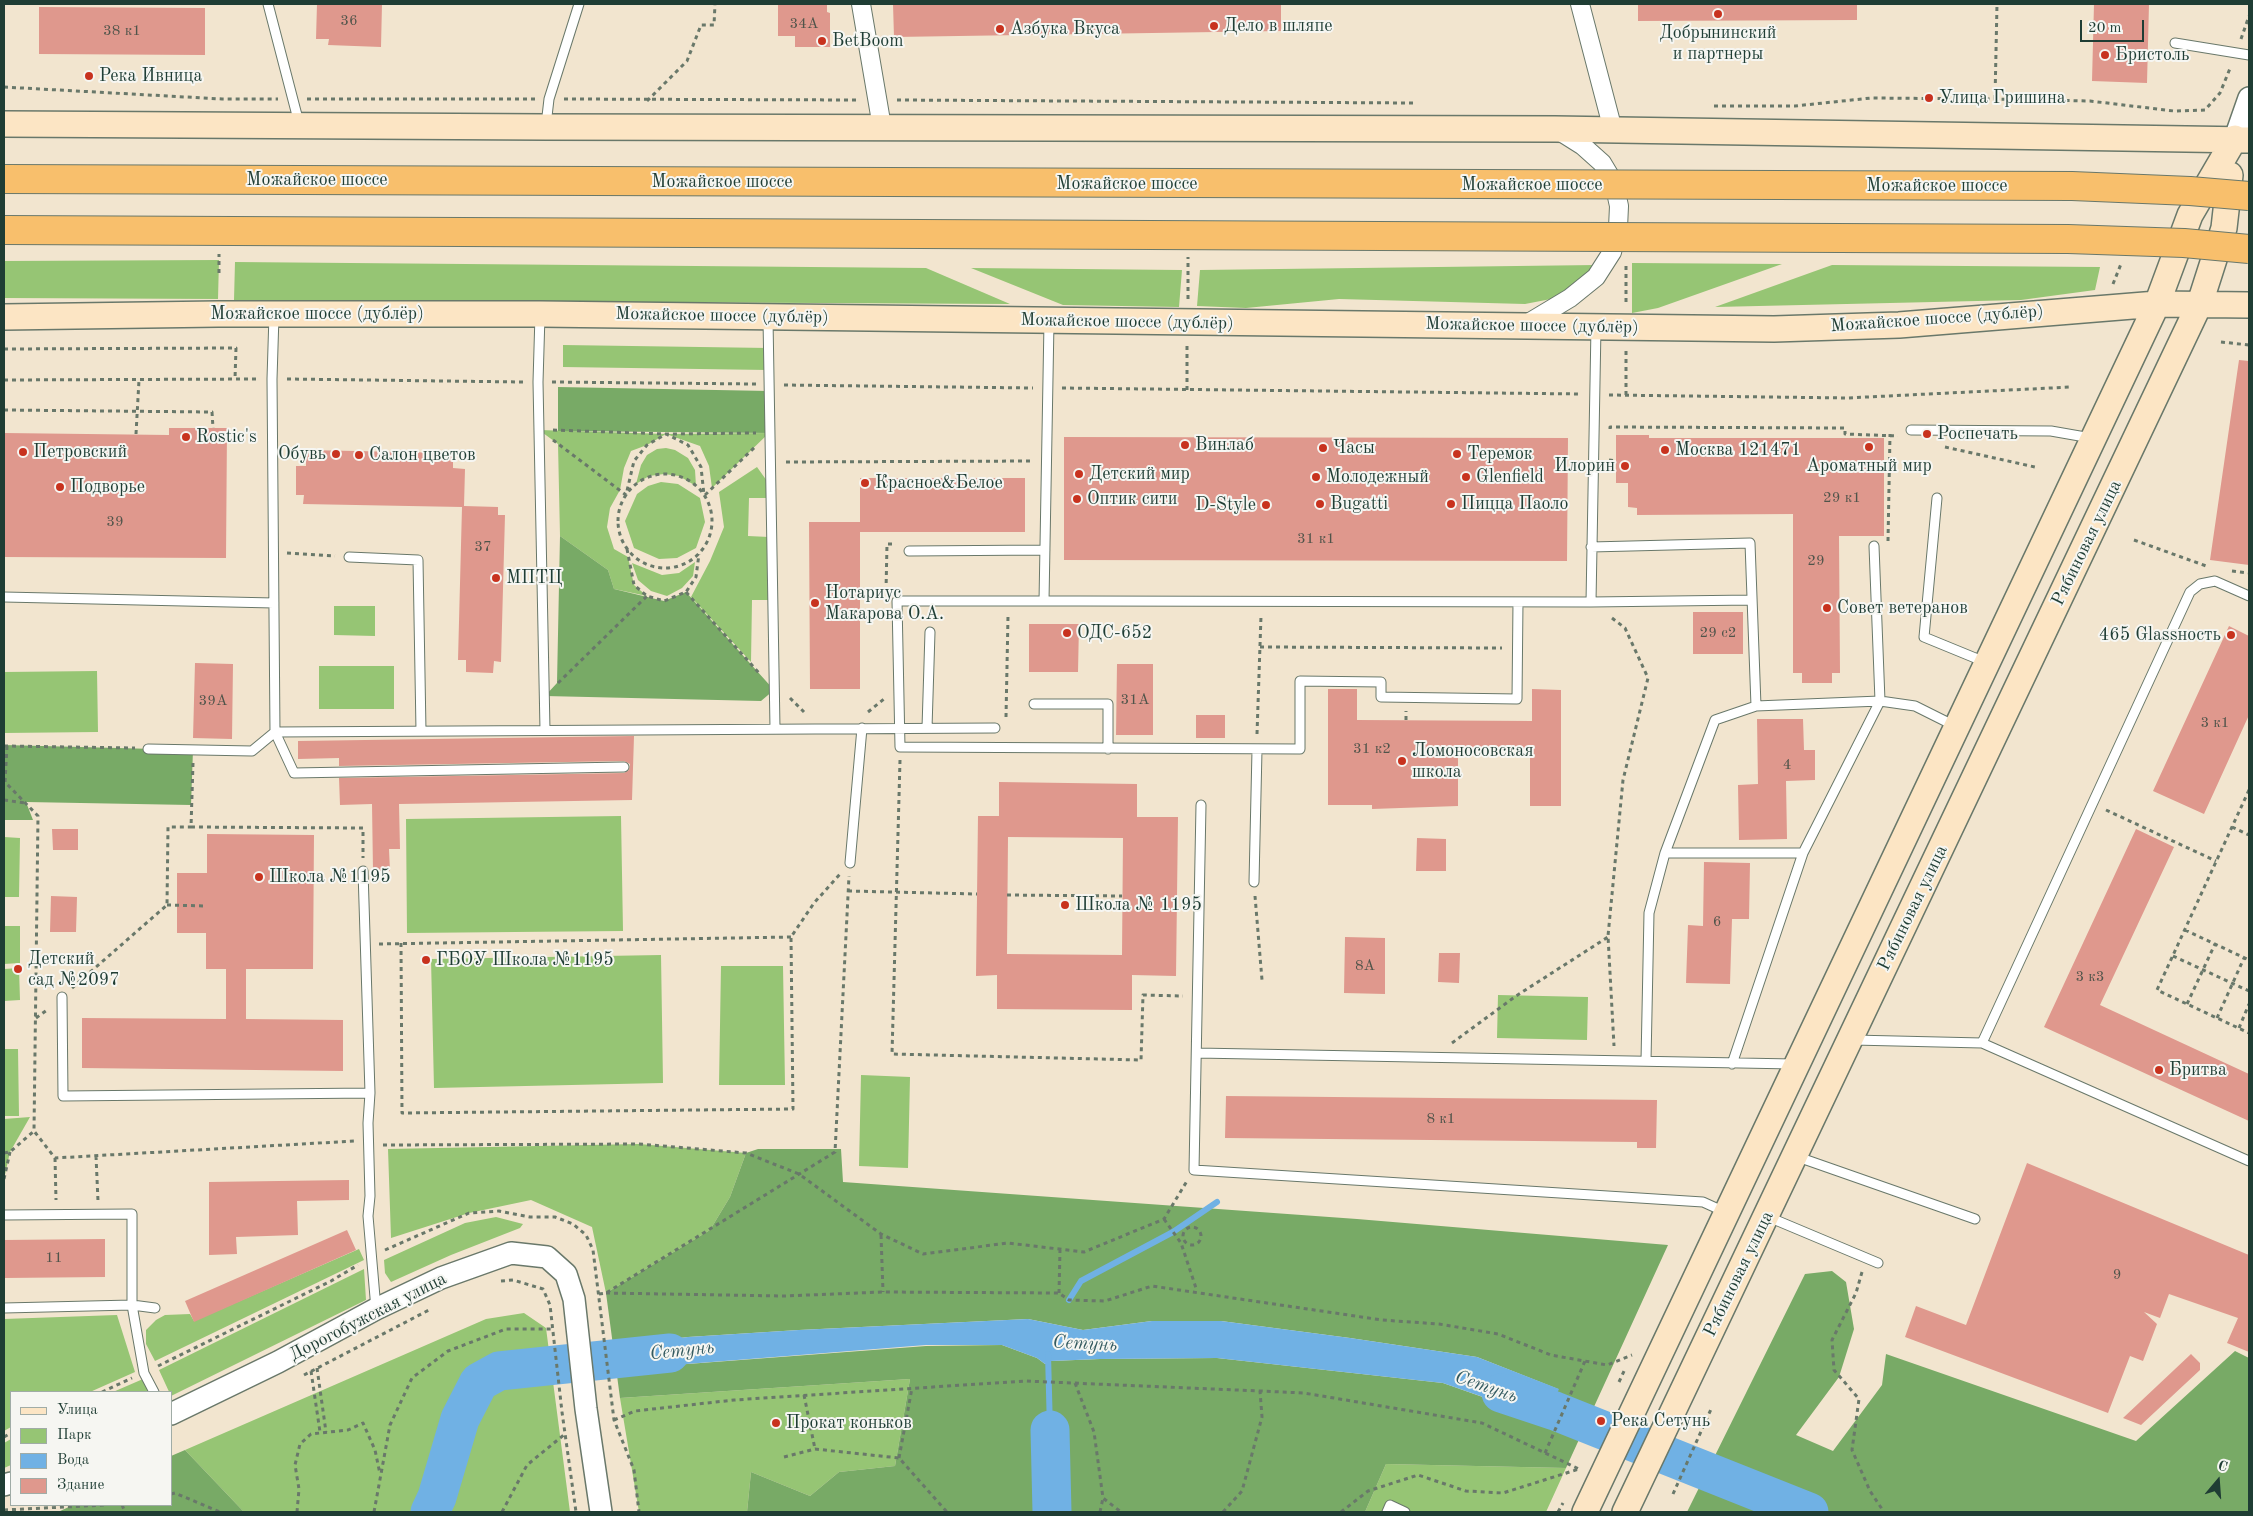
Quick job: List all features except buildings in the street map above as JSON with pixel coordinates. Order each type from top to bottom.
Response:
[{"type":"main road","points":[[4,124],[546,128],[1555,129],[2242,139]]},
{"type":"main road","name":"Рябиновая улица","points":[[1625,1512],[2200,303],[2224,228],[2242,139]]},
{"type":"main road","name":"Рябиновая улица","points":[[1585,1512],[2157,304],[2190,215],[2242,139]]},
{"type":"main road","name":"Можайское шоссе","points":[[4,179],[2072,186],[2190,191],[2249,196]]},
{"type":"main road","points":[[4,230],[2068,239],[2184,243],[2249,248]]},
{"type":"main road","name":"Можайское шоссе (дублёр)","points":[[4,317],[540,314],[1774,329],[1899,325],[2157,304],[2249,305]]},
{"type":"street","points":[[861,4],[882,127]]},
{"type":"street","points":[[1580,4],[1613,130]]},
{"type":"street","points":[[2242,139],[2249,98]]},
{"type":"street","points":[[1525,325],[1570,298],[1596,277],[1612,252],[1618,228],[1619,206],[1614,183],[1602,162],[1583,146],[1555,129]]},
{"type":"street","name":"Дорогобужская улица","points":[[172,1414],[278,1362],[376,1309],[441,1278],[511,1253],[548,1257],[566,1274],[574,1299],[586,1409],[601,1512]]},
{"type":"lane","points":[[268,4],[300,125]]},
{"type":"lane","points":[[546,128],[549,99],[579,4]]},
{"type":"lane","points":[[2175,42],[2249,55]]},
{"type":"lane","points":[[274,314],[272,379],[275,732],[294,773],[624,767]]},
{"type":"lane","points":[[540,314],[538,382],[545,730]]},
{"type":"lane","points":[[768,316],[775,728]]},
{"type":"lane","points":[[1044,601],[1049,321]]},
{"type":"lane","points":[[1591,602],[1596,327]]},
{"type":"lane","points":[[1911,430],[2051,431],[2094,438]]},
{"type":"lane","points":[[1937,498],[1924,637],[1988,663]]},
{"type":"lane","points":[[1591,546],[1750,543],[1756,706]]},
{"type":"lane","points":[[1732,1064],[1804,853],[1880,701],[1874,546]]},
{"type":"lane","points":[[908,547],[1045,550]]},
{"type":"lane","points":[[349,557],[418,560],[421,731]]},
{"type":"lane","points":[[1982,1043],[2190,592],[2200,584],[2215,581],[2249,596]]},
{"type":"lane","points":[[4,597],[274,603]]},
{"type":"lane","points":[[1518,602],[1517,699],[1381,697],[1381,682],[1300,681],[1300,750],[900,747],[897,601],[1591,602],[1752,600]]},
{"type":"lane","points":[[927,728],[930,632]]},
{"type":"lane","points":[[1646,1062],[1649,913],[1665,853],[1715,720],[1756,706],[1880,701],[1915,706],[1957,727]]},
{"type":"lane","points":[[1034,704],[1108,704],[1108,749]]},
{"type":"lane","points":[[850,863],[862,728]]},
{"type":"lane","points":[[148,748],[252,751],[275,732],[996,728]]},
{"type":"lane","points":[[1254,882],[1257,750]]},
{"type":"lane","points":[[1201,805],[1199,996],[1194,1170],[1703,1202],[1727,1213]]},
{"type":"lane","points":[[1665,853],[1804,853]]},
{"type":"lane","points":[[363,871],[367,944],[370,1093],[368,1216],[370,1258],[376,1309]]},
{"type":"lane","points":[[62,996],[63,1096],[370,1093]]},
{"type":"lane","points":[[1850,1040],[1982,1043],[2249,1161]]},
{"type":"lane","points":[[1197,1053],[1797,1064]]},
{"type":"lane","points":[[1795,1156],[1975,1219]]},
{"type":"lane","points":[[4,1215],[132,1214],[132,1305],[144,1373],[153,1391]]},
{"type":"lane","points":[[1766,1216],[1878,1263]]},
{"type":"lane","points":[[4,1308],[132,1305],[156,1308]]},
{"type":"lane","points":[[1387,1512],[1390,1505],[1405,1512]]},
{"type":"path","points":[[646,101],[687,62],[701,25],[714,25],[715,4]]},
{"type":"path","points":[[1995,98],[1997,4]]},
{"type":"path","points":[[4,87],[222,99],[292,100],[878,100],[1418,104]]},
{"type":"path","points":[[1709,106],[1795,106],[1870,98],[1995,98],[2090,101],[2174,110],[2205,110]]},
{"type":"path","points":[[2221,342],[2249,346]]},
{"type":"path","points":[[4,349],[236,348],[236,379]]},
{"type":"path","points":[[4,380],[272,379],[1035,388],[1035,397]]},
{"type":"path","points":[[136,434],[139,380]]},
{"type":"path","points":[[785,385],[785,394]]},
{"type":"path","points":[[1048,388],[1847,398],[2071,387]]},
{"type":"path","points":[[4,410],[212,412],[213,428]]},
{"type":"path","points":[[1610,435],[1610,426],[1845,428],[1845,434],[1890,434],[1899,436]]},
{"type":"path","points":[[539,430],[666,434],[769,433]]},
{"type":"path","points":[[539,430],[626,495]]},
{"type":"path","points":[[704,496],[769,433]]},
{"type":"path","points":[[666,434],[647,445],[634,460],[626,495],[620,507],[618,521],[620,535],[626,548],[634,585],[647,596],[664,601],[686,592],[696,577],[699,553]]},
{"type":"path","points":[[666,434],[688,445],[701,467],[704,496]]},
{"type":"path","points":[[1874,546],[1888,546],[1890,434]]},
{"type":"path","points":[[1938,445],[2035,467]]},
{"type":"path","points":[[1033,470],[1034,451]]},
{"type":"path","points":[[786,452],[786,472]]},
{"type":"path","points":[[1609,453],[1608,462],[1616,461]]},
{"type":"path","points":[[786,462],[1034,460]]},
{"type":"path","points":[[626,495],[636,484],[649,476],[664,474],[688,480],[704,496],[711,510],[712,525],[708,540],[699,553],[676,567],[662,568],[648,565],[636,558],[626,548]]},
{"type":"path","points":[[2134,540],[2195,562]]},
{"type":"path","points":[[886,592],[886,544],[908,547]]},
{"type":"path","points":[[296,554],[349,557]]},
{"type":"path","points":[[686,592],[774,690]]},
{"type":"path","points":[[544,696],[647,596]]},
{"type":"path","points":[[1006,748],[1008,601]]},
{"type":"path","points":[[1257,750],[1261,601]]},
{"type":"path","points":[[1591,602],[1625,628],[1648,678],[1623,780],[1608,936],[1614,1061]]},
{"type":"path","points":[[1260,647],[1518,648]]},
{"type":"path","points":[[861,712],[870,712],[885,699],[885,689]]},
{"type":"path","points":[[786,694],[803,712],[813,712]]},
{"type":"path","points":[[38,816],[5,782],[5,746],[148,748]]},
{"type":"path","points":[[900,765],[892,1054],[1141,1060],[1143,995],[1199,996]]},
{"type":"path","points":[[191,827],[192,766]]},
{"type":"path","points":[[2249,790],[2157,990],[2249,1032]]},
{"type":"path","points":[[4,800],[25,802],[38,816],[34,1131],[55,1158],[56,1201]]},
{"type":"path","points":[[2092,804],[2216,861]]},
{"type":"path","points":[[166,906],[168,827],[363,828],[363,871]]},
{"type":"path","points":[[2232,827],[2249,835]]},
{"type":"path","points":[[606,1293],[835,1152],[850,863]]},
{"type":"path","points":[[401,943],[402,1113],[793,1109],[791,937],[814,904],[850,863]]},
{"type":"path","points":[[1254,882],[1262,980]]},
{"type":"path","points":[[848,891],[978,894]]},
{"type":"path","points":[[1007,894],[1122,896]]},
{"type":"path","points":[[36,1018],[166,906],[206,906]]},
{"type":"path","points":[[2185,930],[2249,960]]},
{"type":"path","points":[[1430,1058],[1516,996],[1608,936]]},
{"type":"path","points":[[367,944],[791,937]]},
{"type":"path","points":[[2187,1004],[2215,944]]},
{"type":"path","points":[[2173,956],[2249,991]]},
{"type":"path","points":[[2217,1018],[2244,958]]},
{"type":"path","points":[[2239,1028],[2249,1004]]},
{"type":"path","points":[[4,1153],[10,1152],[34,1131]]},
{"type":"path","points":[[55,1158],[362,1141],[370,1145],[639,1144],[746,1153],[799,1174],[882,1234],[923,1254],[1008,1243],[1084,1252],[1164,1219],[1194,1170]]},
{"type":"path","points":[[4,1179],[10,1152]]},
{"type":"path","points":[[96,1156],[98,1202]]},
{"type":"path","points":[[104,1391],[331,1281],[370,1258],[410,1238],[469,1213],[499,1211],[530,1217],[555,1217],[573,1224],[586,1235],[593,1250],[614,1420],[634,1470],[639,1512]]},
{"type":"path","points":[[1164,1219],[1182,1241],[1188,1245],[1195,1245],[1200,1241],[1202,1235],[1198,1229],[1192,1226],[1186,1228],[1182,1234],[1182,1241],[1197,1291]]},
{"type":"path","points":[[882,1234],[882,1292]]},
{"type":"path","points":[[1059,1293],[1060,1250]]},
{"type":"path","points":[[1866,1259],[1856,1293],[1832,1340],[1834,1370],[1858,1399],[1852,1450],[1870,1491],[1884,1512]]},
{"type":"path","points":[[496,1281],[514,1280],[543,1289],[550,1305],[576,1512]]},
{"type":"path","points":[[599,1294],[784,1296],[882,1292],[1059,1293],[1069,1300],[1105,1301],[1152,1286],[1197,1291],[1382,1320],[1439,1324],[1488,1332],[1551,1355],[1607,1365],[1632,1355]]},
{"type":"path","points":[[295,1379],[433,1307]]},
{"type":"path","points":[[374,1512],[390,1425],[412,1378],[448,1351],[506,1329],[553,1328]]},
{"type":"path","points":[[1545,1453],[1586,1361]]},
{"type":"path","points":[[317,1368],[326,1432]]},
{"type":"path","points":[[311,1371],[320,1432]]},
{"type":"path","points":[[614,1420],[635,1411],[734,1400],[1039,1382],[1304,1393],[1482,1423],[1580,1469],[1503,1493],[1466,1492],[1418,1475],[1368,1491],[1340,1512]]},
{"type":"path","points":[[1075,1383],[1094,1432],[1103,1498],[1100,1512]]},
{"type":"path","points":[[899,1458],[912,1388]]},
{"type":"path","points":[[1224,1512],[1242,1491],[1262,1417],[1260,1391]]},
{"type":"path","points":[[804,1395],[815,1449]]},
{"type":"path","points":[[1673,1494],[1712,1407]]},
{"type":"path","points":[[297,1512],[299,1489],[295,1465],[300,1444],[312,1434],[348,1430],[364,1423],[375,1450],[381,1477]]},
{"type":"path","points":[[502,1512],[527,1465],[565,1434]]},
{"type":"path","points":[[784,1456],[815,1449],[899,1458],[947,1512]]},
{"type":"path","points":[[172,1494],[176,1493],[220,1512]]},
{"type":"path","points":[[1103,1498],[1121,1512]]},
{"type":"path","points":[[4,1510],[85,1506]]},
{"type":"green space","points":[[219,260],[218,299],[4,298],[4,261]]},
{"type":"green space","points":[[235,262],[926,268],[1010,304],[234,300]]},
{"type":"green space","points":[[1632,263],[1782,264],[1658,308],[1632,313]]},
{"type":"green space","points":[[1596,265],[1573,286],[1551,299],[1525,304],[1339,299],[1246,308],[1197,306],[1200,270]]},
{"type":"green space","points":[[1832,265],[2100,267],[2095,290],[2021,300],[1715,307]]},
{"type":"green space","points":[[971,268],[1182,270],[1179,307],[1063,305]]},
{"type":"green space","points":[[563,345],[769,348],[768,370],[563,367]]},
{"type":"green space","points":[[558,387],[769,391],[769,433],[558,431]]},
{"type":"green space","points":[[539,430],[666,434],[647,445],[631,451],[624,468],[620,490],[610,508],[607,527],[614,549],[628,557],[634,585],[647,596],[614,589],[608,570],[560,536],[558,444]]},
{"type":"green space","points":[[769,433],[712,488],[709,466],[700,446],[666,434]]},
{"type":"green space","points":[[657,449],[675,450],[688,458],[695,470],[696,486],[679,476],[664,474],[649,476],[636,484],[641,465],[647,455]]},
{"type":"green space","points":[[757,467],[767,481],[767,498],[749,498],[748,536],[769,537],[770,600],[752,600],[751,662],[691,597],[710,561],[724,527],[719,492]]},
{"type":"green space","points":[[661,482],[678,484],[700,498],[705,522],[696,548],[677,558],[659,559],[634,548],[625,521],[637,494],[648,486]]},
{"type":"green space","points":[[560,536],[608,570],[614,589],[664,601],[686,592],[774,690],[761,701],[545,696],[557,683]]},
{"type":"green space","points":[[695,562],[693,576],[682,588],[667,596],[651,591],[638,580],[632,563],[662,575],[679,573]]},
{"type":"green space","points":[[334,606],[375,606],[375,636],[334,635]]},
{"type":"green space","points":[[319,666],[394,666],[394,709],[319,709]]},
{"type":"green space","points":[[97,671],[98,732],[4,733],[4,672]]},
{"type":"green space","points":[[4,745],[193,750],[191,805],[26,802],[33,820],[4,820]]},
{"type":"green space","points":[[621,816],[623,931],[407,933],[406,819]]},
{"type":"green space","points":[[4,837],[20,838],[19,897],[4,897]]},
{"type":"green space","points":[[4,926],[20,926],[20,963],[4,964]]},
{"type":"green space","points":[[661,955],[663,1083],[434,1088],[431,959]]},
{"type":"green space","points":[[721,966],[783,966],[785,1085],[719,1085]]},
{"type":"green space","points":[[19,968],[20,1000],[4,1001],[4,969]]},
{"type":"green space","points":[[1498,995],[1588,997],[1587,1040],[1497,1038]]},
{"type":"green space","points":[[4,1049],[18,1049],[19,1116],[4,1116]]},
{"type":"green space","points":[[861,1075],[910,1077],[908,1168],[859,1166]]},
{"type":"green space","points":[[30,1117],[10,1152],[4,1179],[4,1119]]},
{"type":"green space","points":[[639,1144],[746,1153],[730,1197],[710,1230],[606,1293],[592,1227],[531,1200],[469,1213],[391,1238],[388,1149]]},
{"type":"green space","points":[[758,1149],[841,1149],[843,1182],[1357,1219],[1668,1245],[1566,1468],[1386,1464],[1365,1512],[747,1512],[751,1472],[810,1496],[839,1472],[895,1466],[910,1379],[620,1398],[606,1293],[710,1230],[730,1197],[746,1153]],"holes":[[[1028,1319],[1083,1330],[1152,1321],[1221,1321],[1477,1357],[1558,1389],[1545,1419],[1443,1383],[1217,1358],[1100,1359],[1051,1361],[1045,1364],[1037,1358],[1002,1345],[926,1346],[661,1366],[619,1375],[615,1346],[688,1337]]]},
{"type":"green space","points":[[496,1217],[523,1224],[520,1228],[451,1255],[391,1282],[385,1273],[384,1260],[465,1223]]},
{"type":"green space","points":[[359,1249],[364,1260],[155,1361],[146,1344],[146,1330],[156,1320],[165,1315],[190,1314],[194,1321]]},
{"type":"green space","points":[[364,1269],[366,1300],[172,1396],[172,1391],[169,1391],[159,1370]]},
{"type":"green space","points":[[1832,1271],[1846,1282],[1854,1329],[1839,1377],[1796,1435],[1833,1451],[1882,1385],[1886,1354],[2136,1441],[2235,1351],[2249,1358],[2249,1512],[1687,1512],[1805,1274]]},
{"type":"green space","points":[[524,1313],[546,1328],[570,1512],[244,1512],[185,1450],[486,1319]]},
{"type":"green space","points":[[117,1315],[135,1372],[92,1391],[10,1391],[10,1428],[4,1431],[4,1319]]},
{"type":"green space","points":[[143,1379],[148,1391],[115,1391]]},
{"type":"green space","points":[[910,1379],[895,1466],[839,1472],[810,1496],[751,1472],[747,1512],[639,1512],[620,1398]]},
{"type":"green space","points":[[10,1440],[10,1465],[4,1468],[4,1443]]},
{"type":"green space","points":[[185,1450],[244,1512],[58,1512],[71,1506],[172,1506],[172,1456]]},
{"type":"green space","points":[[1386,1464],[1566,1468],[1546,1512],[1365,1512]]},
{"type":"water","points":[[1028,1319],[1083,1330],[1152,1321],[1221,1321],[1350,1338],[1477,1357],[1559,1389],[1546,1419],[1443,1383],[1217,1358],[1100,1359],[1051,1361],[1045,1364],[1037,1358],[1002,1345],[926,1345],[661,1366],[619,1375],[615,1346],[688,1337]]},
{"type":"waterway","points":[[1069,1300],[1081,1281],[1173,1232],[1217,1202]]},
{"type":"waterway","name":"Сетунь","points":[[430,1512],[437,1497],[460,1419],[479,1382],[499,1371],[670,1353]]},
{"type":"waterway","points":[[1048,1354],[1050,1430]]},
{"type":"waterway","name":"Сетунь","points":[[1501,1393],[1555,1411],[1809,1512]]},
{"type":"waterway","points":[[1050,1430],[1052,1512]]},
{"type":"place","name":"Добрынинский и партнеры","points":[[1718,14]]},
{"type":"place","name":"Дело в шляпе","points":[[1214,26]]},
{"type":"place","name":"Азбука Вкуса","points":[[1000,29]]},
{"type":"place","name":"BetBoom","points":[[822,41]]},
{"type":"place","name":"Бристоль","points":[[2105,55]]},
{"type":"place","name":"Река Ивница","points":[[89,76]]},
{"type":"place","name":"Улица Гришина","points":[[1929,98]]},
{"type":"place","name":"Роспечать","points":[[1927,434]]},
{"type":"place","name":"Rostic's","points":[[186,437]]},
{"type":"place","name":"Винлаб","points":[[1185,445]]},
{"type":"place","name":"Ароматный мир","points":[[1869,447]]},
{"type":"place","name":"Часы","points":[[1323,448]]},
{"type":"place","name":"Москва 121471","points":[[1665,450]]},
{"type":"place","name":"Петровский","points":[[23,452]]},
{"type":"place","name":"Обувь","points":[[336,454]]},
{"type":"place","name":"Теремок","points":[[1457,454]]},
{"type":"place","name":"Салон цветов","points":[[359,455]]},
{"type":"place","name":"Илорин","points":[[1625,466]]},
{"type":"place","name":"Детский мир","points":[[1079,474]]},
{"type":"place","name":"Молодежный","points":[[1316,477]]},
{"type":"place","name":"Glenfield","points":[[1466,477]]},
{"type":"place","name":"Красное&Белое","points":[[865,483]]},
{"type":"place","name":"Подворье","points":[[60,487]]},
{"type":"place","name":"Оптик сити","points":[[1077,499]]},
{"type":"place","name":"Bugatti","points":[[1320,504]]},
{"type":"place","name":"Пицца Паоло","points":[[1451,504]]},
{"type":"place","name":"D-Style","points":[[1266,505]]},
{"type":"place","name":"МПТЦ","points":[[496,578]]},
{"type":"place","name":"Нотариус Макарова О.А.","points":[[815,603]]},
{"type":"place","name":"Совет ветеранов","points":[[1827,608]]},
{"type":"place","name":"ОДС-652","points":[[1067,633]]},
{"type":"place","name":"465 Glassность","points":[[2231,635]]},
{"type":"place","name":"Ломоносовская школа","points":[[1402,761]]},
{"type":"place","name":"Школа №1195","points":[[259,877]]},
{"type":"place","name":"Школа № 1195","points":[[1065,905]]},
{"type":"place","name":"ГБОУ Школа №1195","points":[[426,960]]},
{"type":"place","name":"Детский сад №2097","points":[[18,969]]},
{"type":"place","name":"Бритва","points":[[2159,1070]]},
{"type":"place","name":"Река Сетунь","points":[[1601,1421]]},
{"type":"place","name":"Прокат коньков","points":[[776,1423]]}]
